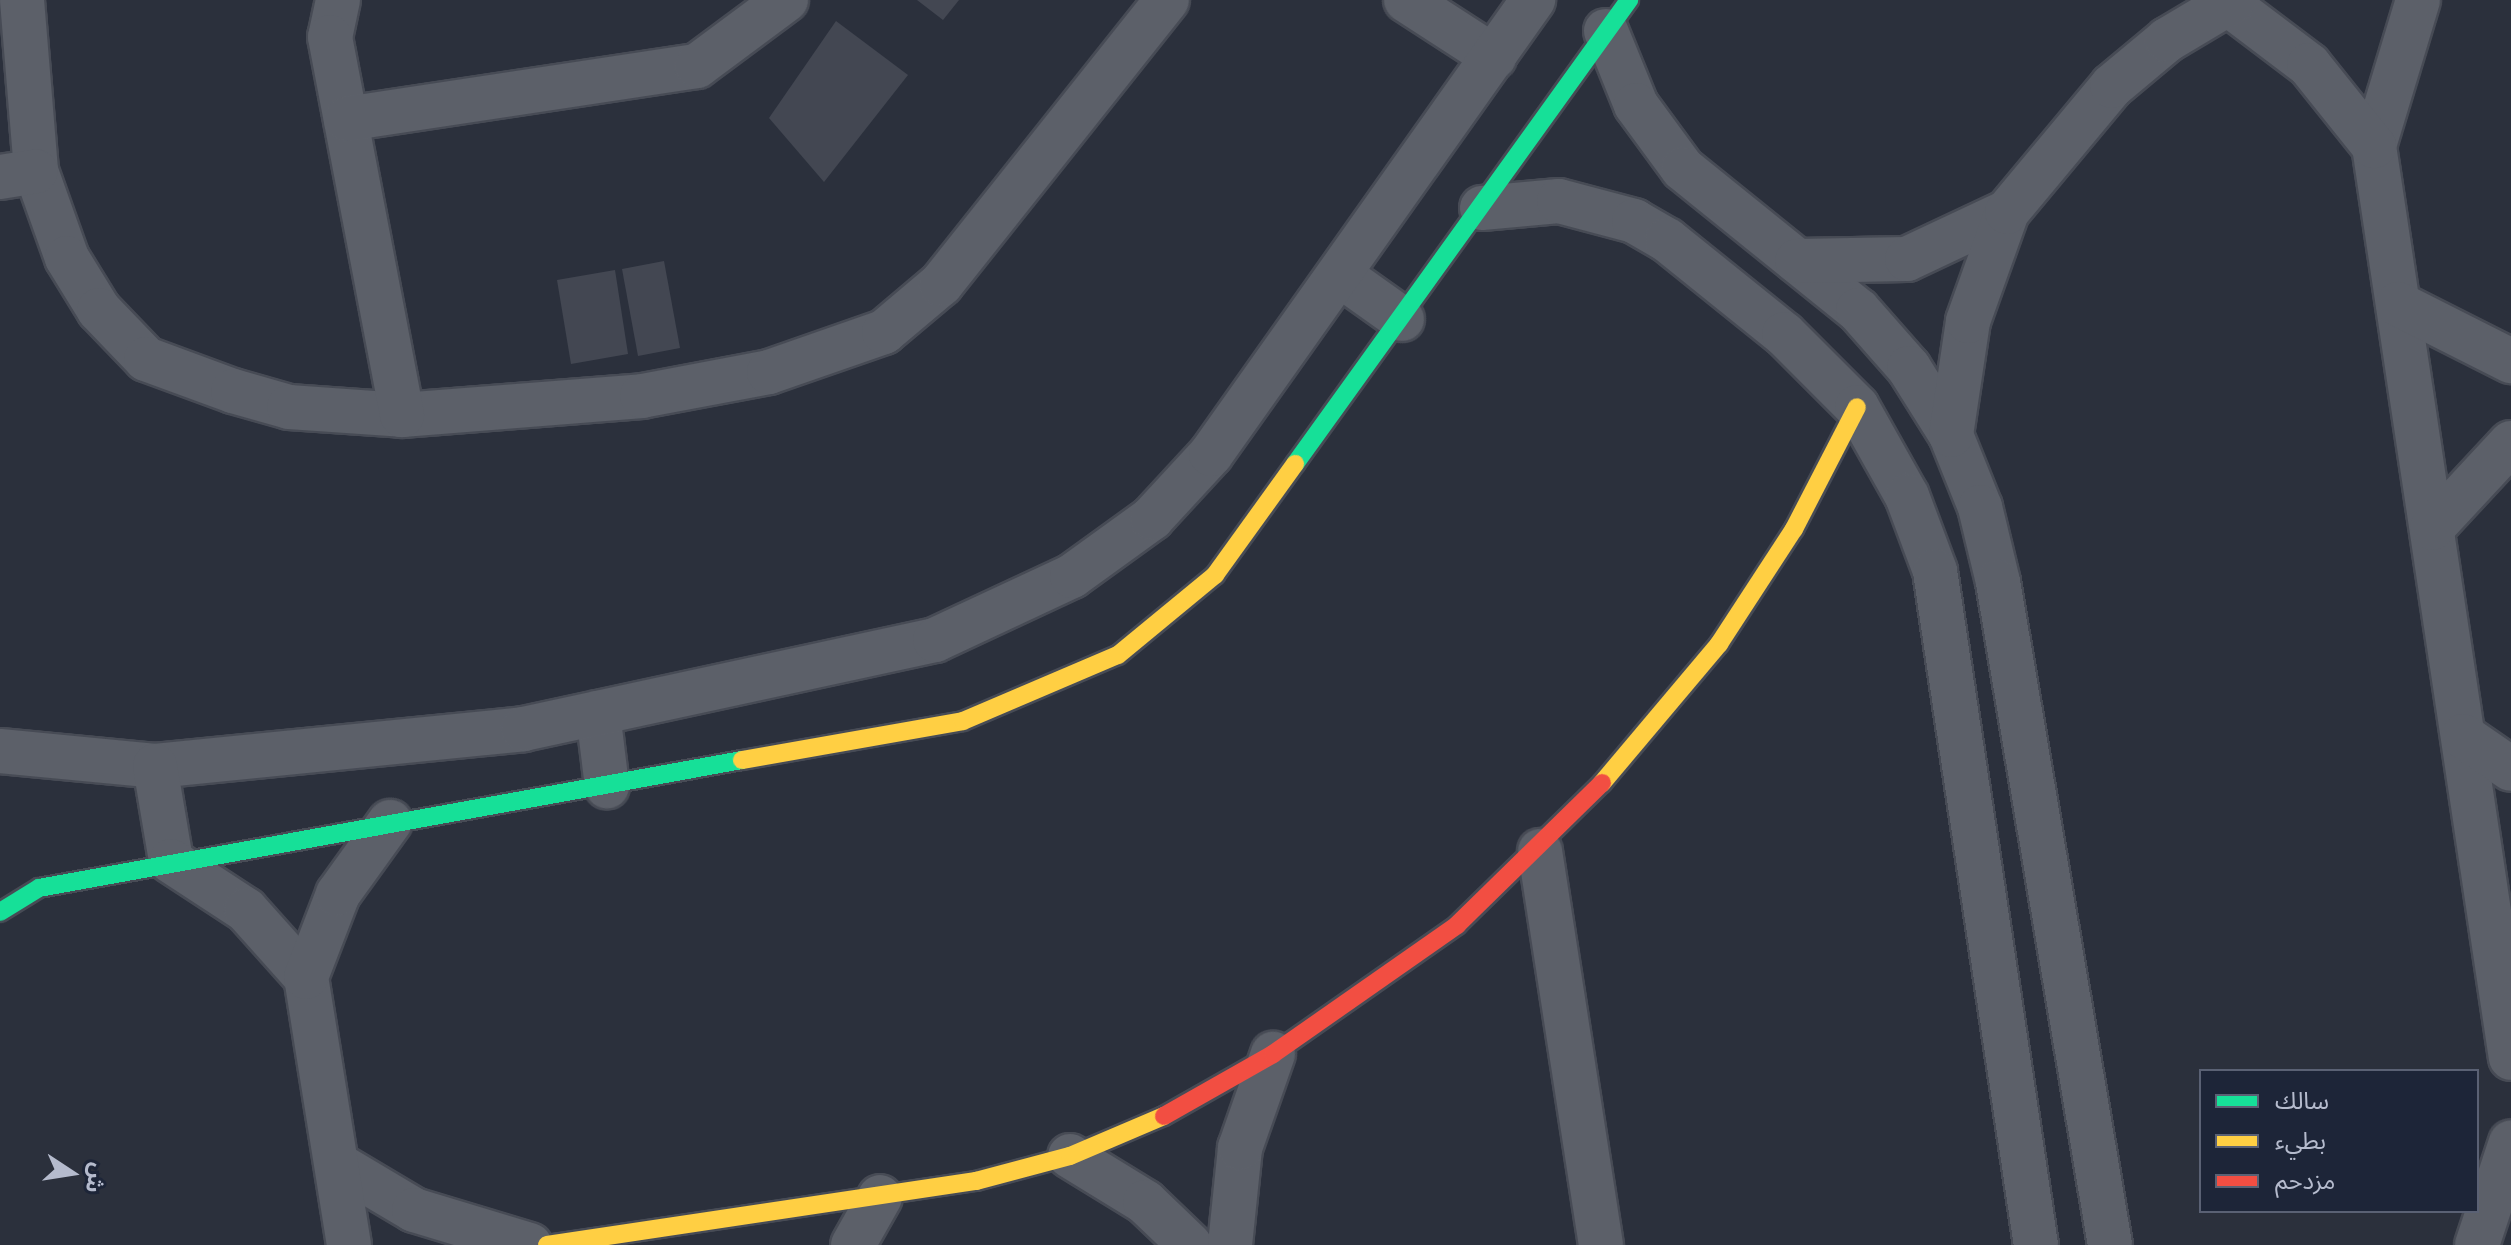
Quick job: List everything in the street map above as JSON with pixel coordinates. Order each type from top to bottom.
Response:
[{"type":"street","points":[[22,0],[18,174],[99,310],[146,359],[289,407],[402,415],[642,396],[769,372],[884,332],[941,284],[1167,0]]},
{"type":"street","points":[[338,0],[330,37],[402,415]]},
{"type":"street","points":[[346,119],[697,66],[786,0]]},
{"type":"street","points":[[1406,0],[1494,57]]},
{"type":"street","points":[[0,751],[155,766],[285,759],[598,713],[935,640],[1072,576],[1152,518],[1211,454],[1533,0]]},
{"type":"street","points":[[2418,0],[2374,146],[2463,736],[2503,946],[2511,1058]]},
{"type":"street","points":[[1951,435],[1968,321],[2007,212],[2112,86],[2230,2],[2309,65],[2374,146]]},
{"type":"street","points":[[1618,16],[1636,105],[1706,191],[1858,310],[1909,368],[1951,435],[1980,507],[1998,582],[2062,945],[2110,1245]]},
{"type":"street","points":[[0,912],[39,888],[171,861],[963,721],[1118,655],[1215,575],[1618,16]]},
{"type":"street","points":[[1667,240],[1706,191]]},
{"type":"street","points":[[1482,208],[1585,206],[1667,240],[1784,334],[1857,407],[1907,496],[1935,571],[2036,1245]]},
{"type":"street","points":[[1797,261],[1907,259],[2007,212]]},
{"type":"street","points":[[1340,275],[1402,319]]},
{"type":"street","points":[[2398,304],[2511,361]]},
{"type":"street","points":[[547,1245],[703,1235],[1070,1156],[1175,1111],[1273,1054],[1434,942],[1540,851],[1635,751],[1719,644],[1794,529],[1857,407]]},
{"type":"street","points":[[2432,528],[2511,443]]},
{"type":"street","points":[[598,713],[607,786]]},
{"type":"street","points":[[2463,736],[2511,769]]},
{"type":"street","points":[[155,766],[171,861],[246,910],[306,977]]},
{"type":"street","points":[[349,1245],[340,1166],[306,977],[338,894],[390,822]]},
{"type":"street","points":[[1540,851],[1601,1245]]},
{"type":"street","points":[[1994,955],[2062,945]]},
{"type":"street","points":[[1230,1245],[1240,1148],[1273,1054]]},
{"type":"street","points":[[2477,1245],[2511,1142]]},
{"type":"street","points":[[1070,1156],[1145,1202],[1190,1245]]},
{"type":"street","points":[[340,1166],[414,1210],[530,1245]]},
{"type":"street","points":[[853,1245],[880,1197]]},
{"type":"building","points":[[917,0],[959,0],[943,20]]},
{"type":"building","points":[[836,21],[908,75],[824,182],[769,118]]},
{"type":"building","points":[[664,261],[680,348],[638,356],[622,269]]},
{"type":"building","points":[[615,270],[628,354],[571,364],[557,280]]},
{"type":"traffic: fast","points":[[1295,464],[1629,0]]},
{"type":"traffic: fast","points":[[0,912],[39,888],[742,760]]},
{"type":"traffic: slow","points":[[1602,783],[1719,644],[1794,529],[1857,407]]},
{"type":"traffic: slow","points":[[742,760],[963,721],[1118,655],[1215,575],[1295,464]]},
{"type":"traffic: slow","points":[[547,1245],[976,1181],[1070,1156],[1164,1116]]},
{"type":"traffic: jam","points":[[1164,1116],[1273,1054],[1457,925],[1602,783]]}]
